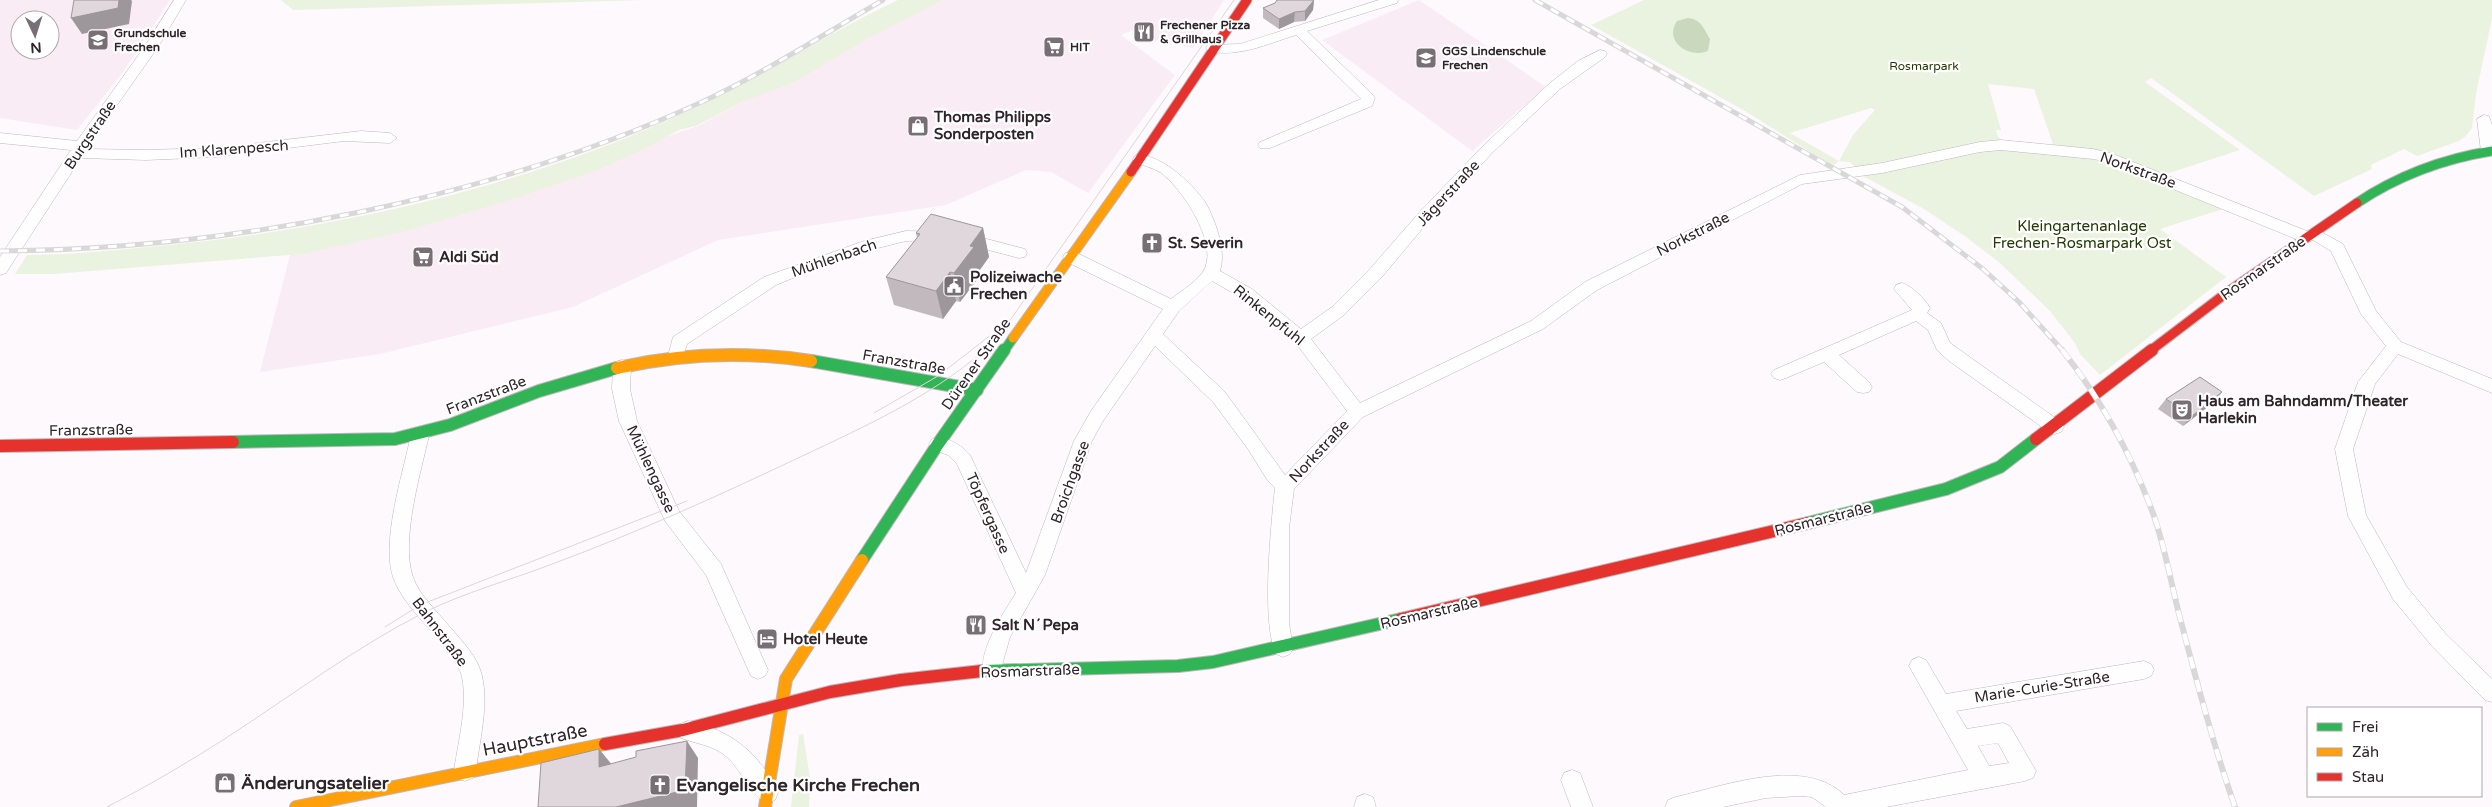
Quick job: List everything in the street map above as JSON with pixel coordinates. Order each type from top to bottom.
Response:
[{"type":"street","name":"Burgstraße","points":[[0,269],[79,150],[151,47],[180,0]]},
{"type":"street","name":"Dürener Straße","points":[[766,800],[780,704],[786,679],[802,649],[938,444],[1140,159],[1247,0]]},
{"type":"street","points":[[1214,48],[1221,50],[1242,48],[1392,0]]},
{"type":"street","points":[[1265,145],[1367,103],[1368,98],[1299,31]]},
{"type":"street","name":"Jägerstraße","points":[[1301,338],[1338,311],[1375,274],[1422,219],[1488,149],[1555,86],[1583,64],[1600,54]]},
{"type":"street","points":[[2484,119],[2490,151]]},
{"type":"street","name":"Im Klarenpesch","points":[[0,138],[79,150],[194,154],[299,144],[364,135],[390,138]]},
{"type":"street","name":"Norkstraße","points":[[1283,648],[1279,623],[1279,564],[1280,528],[1286,486],[1343,424],[1357,412],[1537,325],[1591,286],[1798,181],[1882,168],[1987,146],[2001,145],[2108,157],[2310,235],[2336,248],[2369,314],[2395,346]]},
{"type":"street","name":"Rosmarstraße","points":[[780,704],[830,692],[901,680],[992,670],[1178,666],[1213,662],[1283,648],[1946,489],[2000,467],[2229,291],[2387,182],[2426,164],[2459,155],[2490,151]]},
{"type":"street","points":[[1140,159],[1164,169],[1200,207],[1210,230],[1214,248],[1216,261],[1211,274]]},
{"type":"street","name":"Mühlenbach","points":[[676,356],[679,342],[770,281],[870,245],[906,236],[958,236],[1019,253]]},
{"type":"street","points":[[1071,258],[1173,306]]},
{"type":"street","name":"Rinkenpfuhl","points":[[1211,274],[1246,294],[1301,338],[1357,412]]},
{"type":"street","name":"Broichgasse","points":[[992,670],[1001,635],[1026,594],[1046,546],[1084,441],[1097,416],[1173,306],[1211,274]]},
{"type":"street","points":[[1780,374],[1918,314],[1922,308],[1902,288]]},
{"type":"street","points":[[1918,314],[1935,327],[1943,346],[1955,356],[2054,426]]},
{"type":"street","points":[[1153,334],[1219,397],[1254,444],[1274,476],[1286,486]]},
{"type":"street","points":[[2492,387],[2476,378],[2395,346],[2367,382],[2344,449],[2358,516],[2400,593],[2438,639],[2492,693]]},
{"type":"street","name":"Franzstraße","points":[[0,446],[396,439],[420,435],[547,388],[622,366],[676,356],[741,352],[770,354],[977,390]]},
{"type":"street","points":[[1826,354],[1863,387]]},
{"type":"street","name":"Mühlengasse","points":[[622,366],[621,389],[628,421],[672,516],[714,570],[758,670]]},
{"type":"street","name":"Bahnstraße","points":[[420,435],[400,540],[400,560],[403,577],[413,597],[465,661],[472,675],[465,771]]},
{"type":"street","name":"Töpfergasse","points":[[938,444],[954,450],[964,460],[1026,594]]},
{"type":"street","points":[[1919,666],[1984,777]]},
{"type":"street","name":"Marie-Curie-Straße","points":[[1940,704],[2144,670]]},
{"type":"street","name":"Hauptstraße","points":[[296,807],[546,754],[683,730],[741,717],[780,704]]},
{"type":"street","points":[[683,730],[708,734],[733,747],[756,774],[766,800]]},
{"type":"street","points":[[1676,807],[1791,784],[1812,786],[1828,794],[1840,807],[1984,777],[2025,771],[2003,733],[1962,739]]},
{"type":"street","points":[[1572,780],[1582,807]]},
{"type":"shaded area","points":[[0,0],[170,0],[123,72],[77,130],[0,118]]},
{"type":"shaded area","points":[[943,0],[1224,0],[1193,48],[1154,40],[1138,28],[1121,35],[1175,75],[1088,193],[1051,172],[1026,170],[946,205],[718,240],[573,307],[380,354],[260,372],[293,243],[515,188],[698,126],[854,42]]},
{"type":"shaded area","name":"GGS Lindenschule Frechen","points":[[1419,0],[1546,87],[1472,151],[1322,40]]},
{"type":"shaded area","points":[[1688,18],[1696,20],[1704,28],[1710,39],[1708,51],[1701,53],[1686,50],[1676,41],[1673,35],[1677,21]]},
{"type":"green space","points":[[281,0],[646,0],[293,10]]},
{"type":"green space","points":[[898,0],[943,0],[867,39],[793,83],[744,101],[696,126],[679,130],[644,149],[598,170],[507,201],[406,231],[302,254],[54,274],[15,274],[27,255],[72,254],[214,240],[349,219],[481,187],[546,167],[610,144],[702,105]]},
{"type":"green space","name":"Rosmarpark","points":[[1644,0],[2492,0],[2492,18],[2476,94],[2472,128],[2466,136],[2459,141],[2417,156],[2404,149],[2371,165],[2372,169],[2314,196],[2151,78],[2145,82],[2240,150],[2160,176],[2054,147],[2034,89],[1988,84],[2001,130],[1996,130],[1998,137],[2004,142],[1857,169],[1850,162],[1838,161],[1833,166],[1745,111],[1591,25]],"holes":[[[1871,108],[1875,110],[1853,135],[1839,161],[1790,133]]]},
{"type":"green space","name":"Kleingartenanlage Frechen-Rosmarpark Ost","points":[[1999,149],[2098,158],[2223,209],[2160,229],[2226,277],[2100,375],[2080,354],[2075,343],[2050,311],[2000,263],[1966,237],[1924,209],[1861,175],[1981,150]]},
{"type":"green space","points":[[803,734],[810,778],[809,807],[791,807],[799,735]]},
{"type":"building","points":[[74,0],[119,0],[118,8],[71,18]]},
{"type":"building","points":[[1277,0],[1314,0],[1305,11],[1295,12],[1279,19],[1263,8],[1275,3]]},
{"type":"building","points":[[931,214],[983,228],[970,246],[974,247],[954,273],[950,272],[936,291],[886,277],[920,234],[916,233]]},
{"type":"building","points":[[2200,377],[2222,392],[2192,416],[2166,399]]},
{"type":"building","points":[[687,741],[685,790],[616,807],[538,807],[541,763],[599,749],[599,767],[636,757],[636,751]]},
{"type":"tram line","points":[[107,807],[197,756],[347,657],[423,613],[472,592],[586,551],[708,500],[877,420],[952,376],[997,339],[1234,0]]},
{"type":"tram line","points":[[874,413],[938,376],[996,331]]},
{"type":"tram line","points":[[385,627],[420,605],[687,501]]},
{"type":"railway","points":[[0,251],[89,248],[179,240],[269,228],[360,212],[449,191],[537,166],[622,136],[727,90],[883,0]]},
{"type":"railway","points":[[1535,0],[1902,207],[1983,269],[2019,302],[2063,351]]},
{"type":"railway","points":[[2062,350],[2089,387],[2123,445],[2156,521],[2205,711],[2235,807]]},
{"type":"traffic: fast","points":[[2357,203],[2389,183],[2421,168],[2437,162],[2492,151]]},
{"type":"traffic: fast","points":[[862,560],[938,444],[1013,338]]},
{"type":"traffic: fast","points":[[811,361],[977,390]]},
{"type":"traffic: fast","points":[[233,442],[395,439],[450,425],[539,391],[617,368]]},
{"type":"traffic: fast","points":[[1808,523],[1946,489],[2000,467],[2036,439]]},
{"type":"traffic: fast","points":[[982,671],[1178,666],[1213,662],[1401,619]]},
{"type":"traffic: slow","points":[[1013,338],[1131,172]]},
{"type":"traffic: slow","points":[[617,368],[665,358],[714,354],[762,355],[811,361]]},
{"type":"traffic: slow","points":[[765,807],[786,679],[862,560]]},
{"type":"traffic: slow","points":[[296,807],[605,744]]},
{"type":"traffic: jam","points":[[1131,172],[1247,0]]},
{"type":"traffic: jam","points":[[2036,439],[2229,291],[2357,203]]},
{"type":"traffic: jam","points":[[0,446],[233,442]]},
{"type":"traffic: jam","points":[[1401,619],[1808,523]]},
{"type":"traffic: jam","points":[[605,744],[683,730],[830,692],[901,680],[982,671]]},
{"type":"place","name":"Frechener Pizza & Grillhaus","points":[[1144,32]]},
{"type":"place","name":"Grundschule Frechen","points":[[98,40]]},
{"type":"place","name":"HIT","points":[[1054,47]]},
{"type":"place","name":"GGS Lindenschule Frechen","points":[[1426,58]]},
{"type":"place","name":"Thomas Philipps Sonderposten","points":[[918,126]]},
{"type":"place","name":"St. Severin","points":[[1152,243]]},
{"type":"place","name":"Aldi Süd","points":[[423,257]]},
{"type":"place","name":"Polizeiwache Frechen","points":[[954,286]]},
{"type":"place","name":"Haus am Bahndamm/Theater Harlekin","points":[[2182,410]]},
{"type":"place","name":"Salt N´ Pepa","points":[[976,625]]},
{"type":"place","name":"Hotel Heute","points":[[767,639]]},
{"type":"place","name":"Änderungsatelier","points":[[225,783]]},
{"type":"place","name":"Evangelische Kirche Frechen","points":[[660,785]]}]
